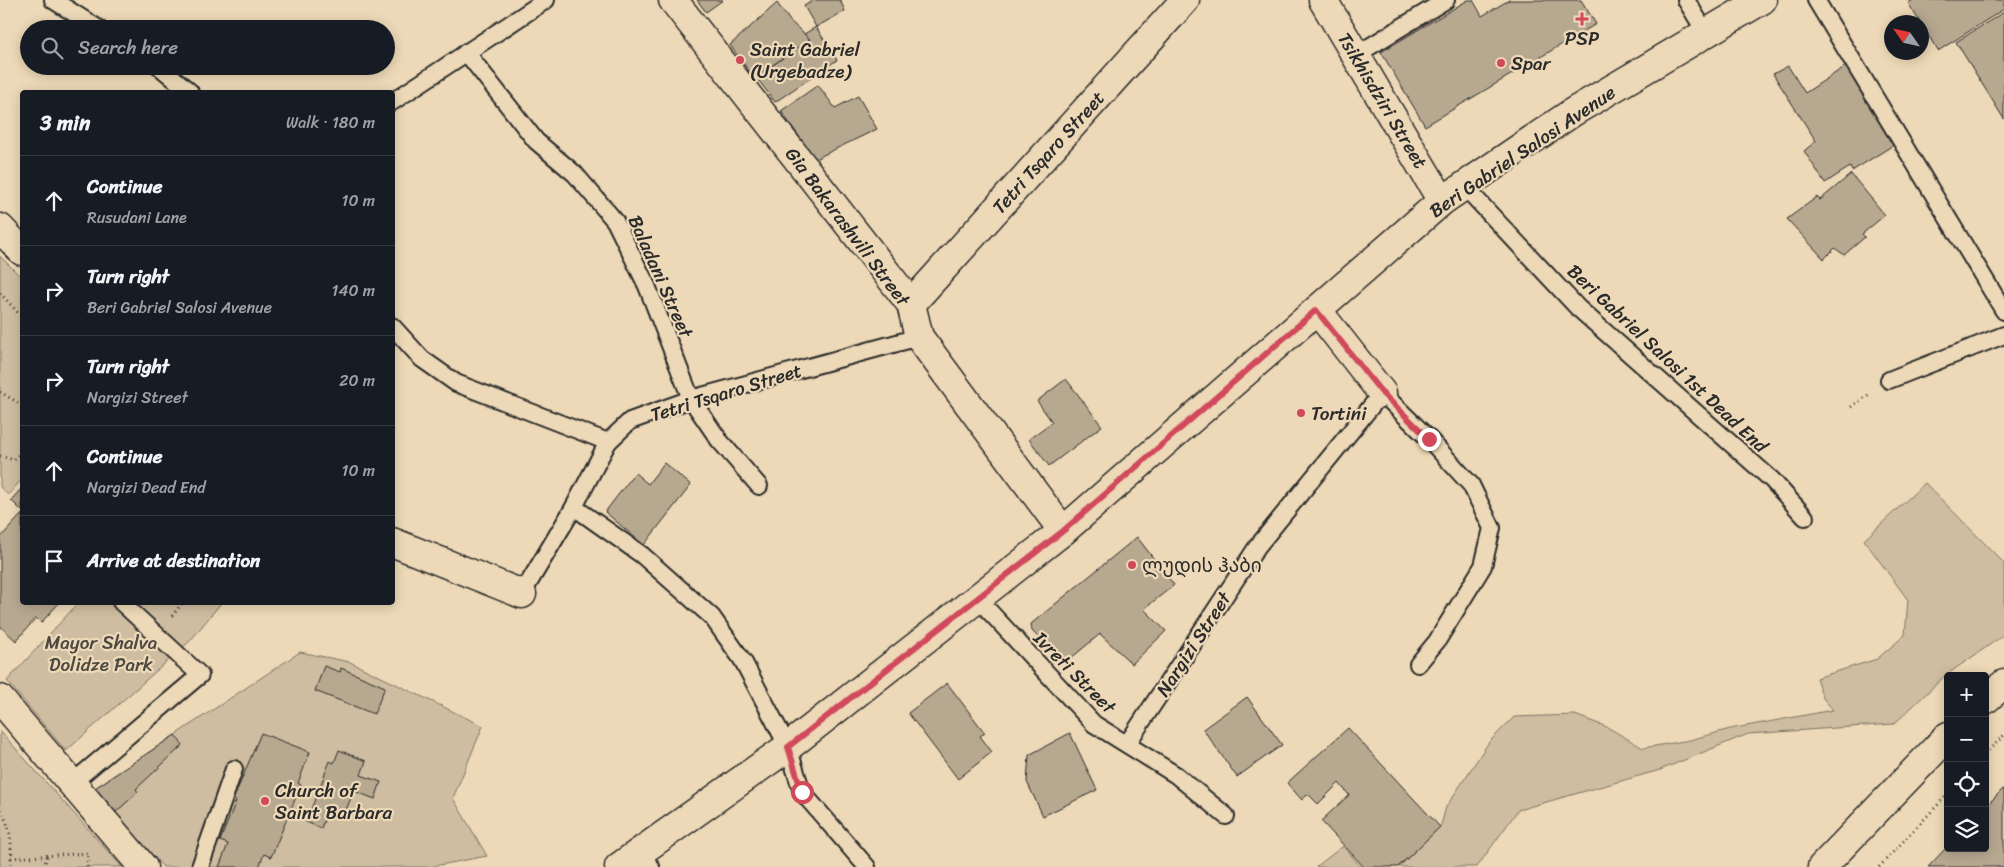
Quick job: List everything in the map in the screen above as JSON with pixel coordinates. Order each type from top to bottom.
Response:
[{"type":"street","name":"Gia Bakarashvili Street","points":[[673,0],[911,304],[919,337],[1063,531]]},
{"type":"street","name":"Tetri Tsqaro Street","points":[[911,304],[1185,0]]},
{"type":"street","name":"Tsikhisdziri Street","points":[[1323,0],[1442,201]]},
{"type":"street","name":"Beri Gabriel Salosi Avenue","points":[[636,862],[788,747],[1063,531],[1442,201],[1573,112],[1762,0]]},
{"type":"street","points":[[0,228],[20,249]]},
{"type":"street","points":[[1316,310],[1382,393]]},
{"type":"street","points":[[395,543],[522,594]]},
{"type":"street","points":[[1989,697],[2004,684]]},
{"type":"street","points":[[0,699],[136,859]]},
{"type":"street","points":[[1822,867],[1944,740]]},
{"type":"lane","points":[[53,0],[85,20]]},
{"type":"lane","points":[[395,100],[546,0]]},
{"type":"lane","points":[[1356,55],[1446,0]]},
{"type":"lane","points":[[1686,0],[1706,33]]},
{"type":"lane","points":[[1816,0],[2004,311]]},
{"type":"lane","name":"Baladani Street","points":[[466,52],[536,141],[575,174],[615,221],[647,286],[691,399],[719,440],[759,486]]},
{"type":"lane","points":[[170,75],[188,90]]},
{"type":"lane","name":"Beri Gabriel Salosi 1st Dead End","points":[[1464,185],[1578,308],[1772,480],[1805,517]]},
{"type":"lane","points":[[395,329],[422,359],[456,383],[608,442]]},
{"type":"lane","points":[[1889,380],[2004,335]]},
{"type":"lane","name":"Tetri Tsqaro Street","points":[[522,594],[574,507],[608,442],[630,421],[691,399],[919,337]]},
{"type":"lane","points":[[1382,393],[1429,439],[1471,485],[1492,528],[1483,566],[1437,640],[1418,664]]},
{"type":"lane","name":"Nargizi Street","points":[[1127,744],[1257,547],[1382,393]]},
{"type":"lane","points":[[574,507],[642,555],[712,618],[743,661],[788,747],[802,792],[867,867]]},
{"type":"lane","name":"Ivreti Street","points":[[977,598],[1094,724],[1176,775],[1226,816]]},
{"type":"lane","points":[[72,783],[200,675],[124,605]]},
{"type":"lane","points":[[200,867],[234,769]]},
{"type":"path","points":[[0,293],[20,315]]},
{"type":"path","points":[[0,392],[20,404]]},
{"type":"path","points":[[0,456],[14,460],[20,453]]},
{"type":"path","points":[[1989,750],[2004,735]]},
{"type":"path","points":[[1879,867],[1944,798]]},
{"type":"path","points":[[0,810],[9,830],[11,858],[9,867]]},
{"type":"path","points":[[87,867],[88,853]]},
{"type":"path","points":[[11,858],[88,853],[136,859]]},
{"type":"path","points":[[44,867],[47,856]]},
{"type":"green space","points":[[0,256],[20,276],[20,481],[8,495],[0,487]]},
{"type":"green space","points":[[1925,483],[2004,563],[2004,635],[1950,672],[1944,672],[1944,677],[1894,724],[1748,734],[1660,770],[1518,810],[1477,867],[1399,867],[1441,825],[1446,807],[1489,742],[1514,717],[1575,715],[1607,727],[1643,748],[1690,740],[1730,729],[1833,710],[1823,698],[1816,678],[1877,659],[1905,635],[1908,600],[1864,540]]},
{"type":"green space","name":"Mayor Shalva Dolidze Park","points":[[76,605],[219,605],[190,641],[66,751],[7,681]]},
{"type":"green space","points":[[300,652],[350,662],[483,726],[453,798],[487,856],[429,867],[163,867],[95,788]]},
{"type":"green space","points":[[0,731],[122,867],[0,867]]},
{"type":"green space","points":[[1343,846],[1361,867],[1316,867]]},
{"type":"building","points":[[697,0],[723,0],[706,12]]},
{"type":"building","points":[[810,0],[840,0],[845,11],[816,27],[804,6],[811,2]]},
{"type":"building","points":[[1468,0],[1473,0],[1482,16],[1509,0],[1581,0],[1596,24],[1425,126],[1381,52]]},
{"type":"building","points":[[1913,0],[2004,0],[2004,9],[1938,51],[1929,37],[1929,15],[1916,15],[1908,3]]},
{"type":"building","points":[[777,3],[790,21],[810,39],[754,78],[730,45]]},
{"type":"building","points":[[2004,12],[2004,119],[1956,42]]},
{"type":"building","points":[[816,27],[837,60],[775,102],[756,77],[810,39],[804,34]]},
{"type":"building","points":[[1788,66],[1805,93],[1846,66],[1895,144],[1852,171],[1850,167],[1825,183],[1804,151],[1816,141],[1773,74]]},
{"type":"building","points":[[818,85],[835,108],[858,96],[877,129],[815,159],[781,111]]},
{"type":"building","points":[[1851,174],[1885,215],[1862,234],[1865,237],[1844,255],[1835,248],[1824,259],[1787,219],[1817,197],[1820,200]]},
{"type":"building","points":[[1066,379],[1102,426],[1049,466],[1029,439],[1052,422],[1037,401]]},
{"type":"building","points":[[664,463],[691,485],[644,545],[605,512],[635,473],[648,484]]},
{"type":"building","points":[[20,490],[20,509],[11,500]]},
{"type":"building","points":[[20,516],[20,605],[57,605],[41,623],[36,618],[16,641],[0,626],[0,538]]},
{"type":"building","points":[[1137,537],[1174,585],[1144,609],[1166,631],[1132,664],[1100,634],[1064,664],[1032,631],[1031,624]]},
{"type":"building","points":[[324,666],[340,672],[341,668],[385,687],[374,714],[315,691]]},
{"type":"building","points":[[947,683],[985,733],[980,736],[992,752],[958,779],[908,713]]},
{"type":"building","points":[[1247,697],[1282,745],[1237,777],[1203,729]]},
{"type":"building","points":[[1348,728],[1440,827],[1398,867],[1364,867],[1321,821],[1349,795],[1339,783],[1318,804],[1308,794],[1302,800],[1287,783]]},
{"type":"building","name":"Church of Saint Barbara","points":[[261,733],[310,752],[298,783],[301,785],[271,857],[264,854],[259,867],[219,867],[228,844],[220,841],[236,801],[233,800]]},
{"type":"building","points":[[1070,733],[1097,790],[1043,816],[1027,782],[1029,755]]},
{"type":"building","points":[[175,735],[183,745],[136,789],[138,792],[116,812],[95,788]]},
{"type":"building","points":[[339,750],[366,761],[361,775],[381,782],[375,799],[354,791],[343,817],[328,811],[321,828],[306,822],[330,761],[334,763]]},
{"type":"building","points":[[2004,788],[2004,867],[1928,867],[1944,850],[1944,852],[1989,852],[1989,803]]},
{"type":"place","name":"PSP","points":[[1582,19]]},
{"type":"place","name":"Saint Gabriel (Urgebadze)","points":[[740,60]]},
{"type":"place","name":"Spar","points":[[1501,63]]},
{"type":"place","name":"Tortini","points":[[1301,413]]},
{"type":"place","name":"ლუდის ჰაბი","points":[[1132,565]]},
{"type":"place","name":"Church of Saint Barbara","points":[[265,801]]},
{"type":"route","points":[[802,792],[788,747],[1063,531],[1316,310],[1382,393],[1429,439]]}]
